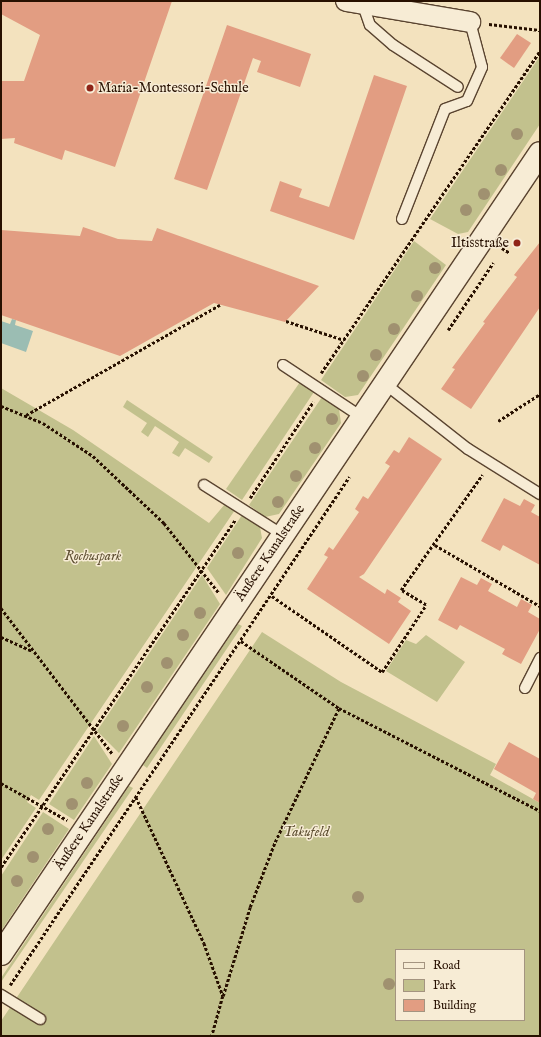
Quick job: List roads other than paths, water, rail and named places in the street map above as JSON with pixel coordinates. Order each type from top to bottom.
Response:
[{"type":"main road","name":"Äußere Kanalstraße","points":[[1,954],[283,535],[360,416],[384,383],[540,152]]},
{"type":"street","points":[[354,3],[470,22]]},
{"type":"lane","points":[[354,3],[370,24],[388,40],[458,87]]},
{"type":"lane","points":[[402,219],[445,109],[467,101],[482,67],[470,22]]},
{"type":"lane","points":[[283,365],[360,416]]},
{"type":"lane","points":[[384,383],[490,463],[540,494]]},
{"type":"lane","points":[[204,484],[244,507],[283,535]]},
{"type":"lane","points":[[524,688],[540,658]]},
{"type":"lane","points":[[2,995],[40,1019]]},
{"type":"water","points":[[12,319],[16,320],[15,325],[33,331],[26,352],[1,343],[1,321],[10,324]]},
{"type":"place","name":"Maria-Montessori-Schule","points":[[90,88]]},
{"type":"place","name":"Iltisstraße","points":[[517,243]]},
{"type":"park label","name":"Rochuspark","points":[[93,556]]},
{"type":"park label","name":"Takufeld","points":[[306,832]]}]
